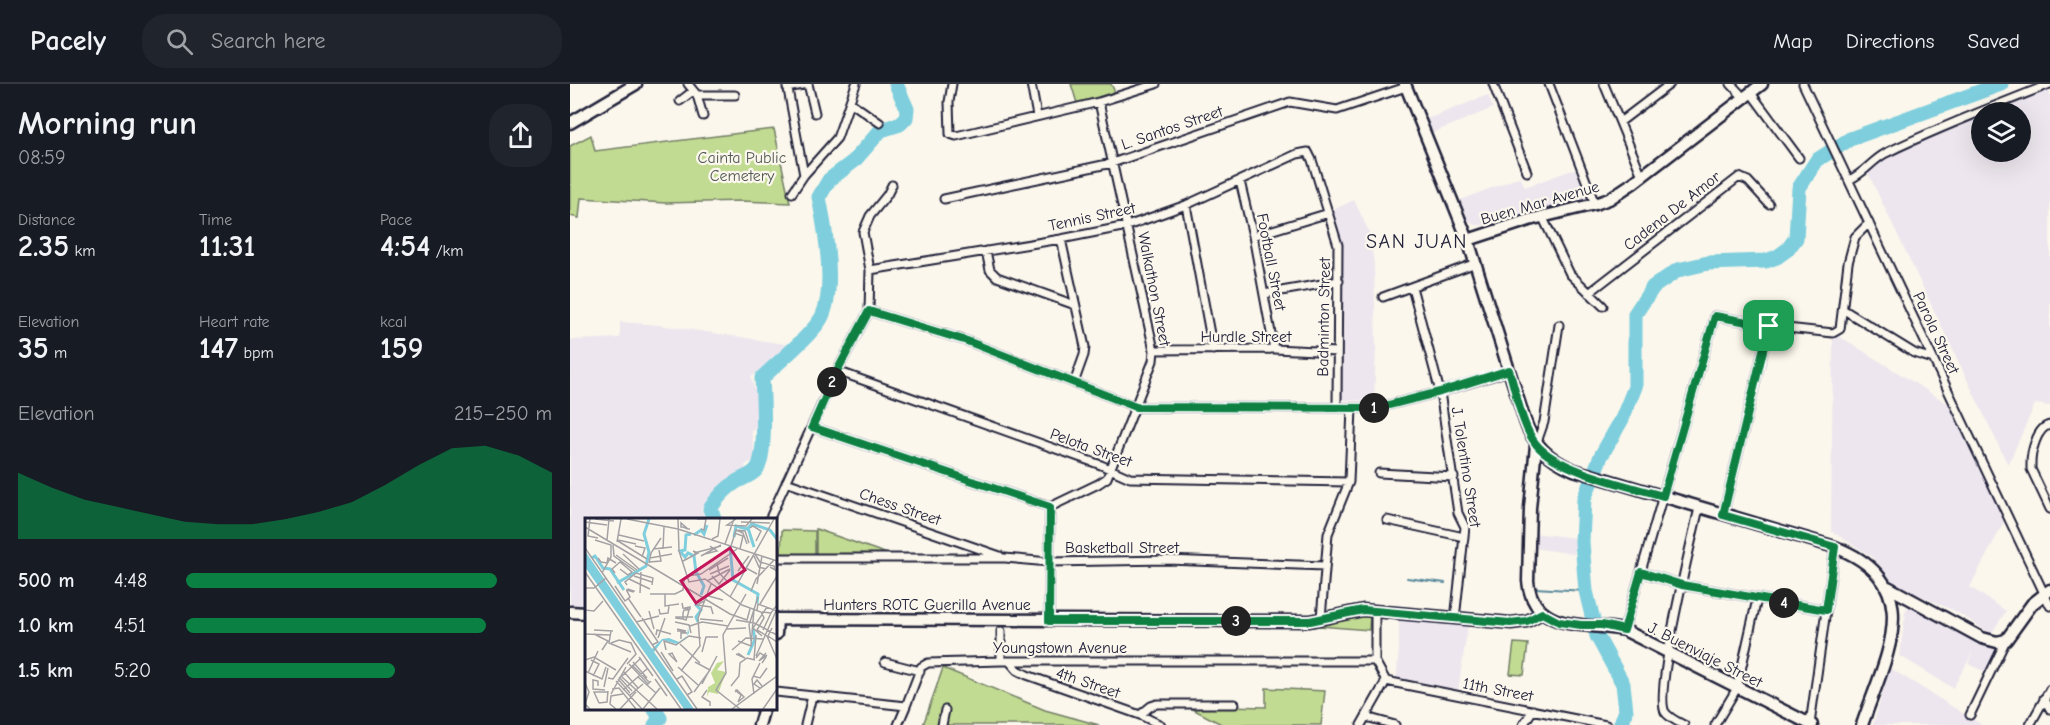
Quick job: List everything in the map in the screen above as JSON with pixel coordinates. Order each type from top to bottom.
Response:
[{"type":"street","points":[[570,123],[636,84]]},
{"type":"street","points":[[804,175],[787,86],[808,84],[815,113]]},
{"type":"street","points":[[792,193],[804,175],[837,138],[856,84]]},
{"type":"street","points":[[952,84],[949,102],[950,134],[956,136],[1099,102],[1155,84]]},
{"type":"street","points":[[1031,84],[1037,116]]},
{"type":"street","points":[[1493,84],[1527,172]]},
{"type":"street","points":[[1549,84],[1596,204]]},
{"type":"street","points":[[1604,84],[1642,176]]},
{"type":"street","points":[[1620,123],[1670,84]]},
{"type":"street","points":[[1731,84],[1748,96],[1799,158]]},
{"type":"street","name":"Buen Mar Avenue","points":[[1468,240],[1596,204],[1615,195],[1762,84]]},
{"type":"street","name":"Parola Street","points":[[1803,84],[1933,359],[2047,592],[2050,606]]},
{"type":"street","points":[[1849,180],[1865,172],[1876,159],[1919,137],[2050,84]]},
{"type":"street","points":[[1405,86],[1468,240],[1527,428],[1536,445],[1560,463],[1699,508],[1835,547],[1868,563],[1888,587],[1893,604],[1893,623],[1888,647],[1862,725]]},
{"type":"street","name":"L. Santos Street","points":[[944,199],[1112,163],[1290,102],[1337,110],[1405,86]]},
{"type":"street","points":[[693,90],[704,116]]},
{"type":"street","points":[[680,101],[693,90],[735,95]]},
{"type":"street","points":[[850,102],[880,123]]},
{"type":"street","name":"Walkathon Street","points":[[1050,507],[1107,478],[1153,361],[1154,350],[1099,102]]},
{"type":"street","name":"Tennis Street","points":[[870,270],[1127,226],[1186,205],[1298,154],[1308,152]]},
{"type":"street","name":"Badminton Street","points":[[1308,152],[1338,245],[1337,352],[1344,408],[1349,482],[1329,528],[1321,618]]},
{"type":"street","name":"Cadena De Amor","points":[[1589,293],[1738,177],[1748,181],[1769,204]]},
{"type":"street","name":"Football Street","points":[[1240,181],[1253,236],[1274,349]]},
{"type":"street","points":[[769,518],[837,371],[869,311],[870,270],[863,232],[870,216],[892,185]]},
{"type":"street","points":[[1186,205],[1214,350]]},
{"type":"street","points":[[1253,236],[1329,213]]},
{"type":"street","points":[[1543,218],[1570,274],[1603,306]]},
{"type":"street","points":[[1624,630],[1715,316],[1769,326],[1833,333],[1840,329],[1848,263],[1855,237],[1869,223]]},
{"type":"street","points":[[1061,238],[1085,347],[1074,383]]},
{"type":"street","points":[[986,251],[990,270],[997,277],[1075,305]]},
{"type":"street","points":[[1383,297],[1476,263]]},
{"type":"street","points":[[1264,294],[1339,281]]},
{"type":"street","name":"J. Tolentino Street","points":[[1412,286],[1440,392],[1458,513],[1465,527],[1455,619]]},
{"type":"street","points":[[1844,309],[1914,353],[1933,359]]},
{"type":"street","points":[[869,311],[967,341],[1136,407],[1377,408],[1440,392],[1509,370]]},
{"type":"street","points":[[1542,613],[1530,592],[1528,581],[1530,508],[1536,445],[1544,422],[1559,325]]},
{"type":"street","points":[[1723,515],[1769,326]]},
{"type":"street","name":"Hurdle Street","points":[[1154,350],[1274,349],[1337,352]]},
{"type":"street","name":"Pelota Street","points":[[837,371],[1130,478],[1349,482]]},
{"type":"street","points":[[2050,425],[2045,425],[2041,430],[2031,469],[2050,509]]},
{"type":"street","points":[[812,427],[1050,507],[1049,621]]},
{"type":"street","points":[[1379,473],[1454,477]]},
{"type":"street","name":"Chess Street","points":[[786,482],[1005,558]]},
{"type":"street","points":[[1684,725],[1668,716],[1663,705],[1664,675],[1699,508]]},
{"type":"street","points":[[1387,520],[1464,537]]},
{"type":"street","points":[[1811,724],[1835,547]]},
{"type":"street","name":"Basketball Street","points":[[777,558],[1005,558],[1049,562],[1168,560],[1325,566]]},
{"type":"street","points":[[1641,572],[1682,585],[1826,610]]},
{"type":"street","points":[[1888,587],[1982,638],[1997,642],[2006,640]]},
{"type":"street","points":[[1970,715],[2006,640],[2032,604],[2047,592]]},
{"type":"street","points":[[1715,725],[1737,688],[1757,599]]},
{"type":"street","name":"Hunters ROTC Guerilla Avenue","points":[[777,619],[1310,621],[1363,610],[1375,610],[1510,623],[1527,621],[1542,613]]},
{"type":"street","points":[[1361,725],[1386,681],[1375,661],[1375,610]]},
{"type":"street","points":[[570,612],[585,613]]},
{"type":"street","name":"J. Buenviaje Street","points":[[1542,613],[1559,622],[1602,625],[1624,630],[1811,724]]},
{"type":"street","points":[[1000,631],[1001,661]]},
{"type":"street","name":"Youngstown Avenue","points":[[920,671],[923,664],[928,663],[1001,661],[1375,661]]},
{"type":"street","points":[[1027,675],[1028,661]]},
{"type":"street","points":[[885,662],[920,671],[898,725]]},
{"type":"street","name":"4th Street","points":[[1010,662],[1017,670],[1027,675],[1140,715],[1161,725]]},
{"type":"street","name":"11th Street","points":[[1386,681],[1533,710],[1575,722],[1606,725]]},
{"type":"street","points":[[2030,725],[2050,689]]},
{"type":"street","points":[[777,692],[906,706]]},
{"type":"street","points":[[805,725],[812,696]]},
{"type":"street","points":[[2044,698],[2050,709]]},
{"type":"street","points":[[1140,715],[1157,704],[1235,704]]},
{"type":"street","points":[[1149,720],[1151,706]]},
{"type":"street","points":[[759,725],[763,710]]},
{"type":"street","points":[[942,725],[945,710]]},
{"type":"street","points":[[1523,725],[1533,710]]},
{"type":"street","points":[[1366,717],[1395,725]]},
{"type":"shaded area","points":[[2050,87],[2050,406],[2035,404],[2008,465],[1868,173],[1884,156],[1971,117],[1971,162],[2031,162],[2031,102],[2010,102]]},
{"type":"shaded area","points":[[1488,95],[1493,108],[1432,133],[1427,119]]},
{"type":"shaded area","points":[[1575,169],[1587,198],[1554,209],[1484,225],[1474,225],[1467,219],[1460,200],[1520,177],[1525,187]]},
{"type":"shaded area","points":[[1354,200],[1369,232],[1374,263],[1376,348],[1374,401],[1341,400],[1342,244],[1333,210]]},
{"type":"shaded area","points":[[620,322],[660,325],[792,345],[751,377],[756,394],[756,428],[751,431],[756,459],[745,465],[746,472],[720,489],[701,508],[706,518],[585,518],[585,608],[570,607],[570,340],[620,338]]},
{"type":"shaded area","points":[[1839,336],[1950,405],[2005,520],[1970,587],[2006,611],[1991,634],[1955,611],[1892,584],[1873,564],[1874,558],[1831,531],[1833,337]]},
{"type":"shaded area","points":[[1534,533],[1576,538],[1574,554],[1533,548]]},
{"type":"shaded area","points":[[1909,605],[1977,643],[1979,641],[1998,650],[1988,673],[1968,664],[1973,652],[1953,688],[1900,656],[1906,617],[1904,615]]},
{"type":"shaded area","points":[[1399,616],[1468,625],[1458,690],[1396,681]]},
{"type":"shaded area","points":[[1890,668],[1982,725],[1873,725]]},
{"type":"green space","points":[[1071,84],[1111,84],[1115,92],[1077,103]]},
{"type":"green space","name":"Cainta Public Cemetery","points":[[774,129],[790,203],[741,201],[666,203],[581,198],[579,218],[570,216],[570,146],[591,135],[595,151]]},
{"type":"green space","points":[[816,529],[896,557],[816,555]]},
{"type":"green space","points":[[782,530],[815,531],[815,555],[781,554]]},
{"type":"green space","points":[[1370,614],[1369,630],[1319,626]]},
{"type":"green space","points":[[1514,643],[1528,644],[1524,675],[1510,674]]},
{"type":"green space","points":[[943,668],[1045,710],[1099,725],[923,725]]},
{"type":"green space","points":[[1266,688],[1325,691],[1321,725],[1223,725],[1185,705],[1266,707]]},
{"type":"waterway","points":[[714,518],[710,509],[715,501],[732,485],[754,472],[759,463],[764,426],[762,378],[805,338],[824,312],[829,280],[819,197],[829,180],[854,161],[881,130],[900,124],[906,118],[907,109],[896,84]]},
{"type":"waterway","points":[[1620,725],[1626,711],[1623,684],[1597,636],[1586,591],[1582,542],[1584,499],[1601,456],[1622,419],[1635,387],[1635,314],[1653,287],[1678,270],[1708,263],[1766,261],[1788,249],[1796,238],[1799,188],[1817,160],[1850,139],[2001,84]]},
{"type":"waterway","points":[[1407,578],[1445,583]]},
{"type":"waterway","points":[[1535,588],[1586,591]]},
{"type":"waterway","points":[[655,710],[660,718],[655,725]]},
{"type":"district","name":"SAN JUAN","points":[[1417,241]]},
{"type":"route","points":[[869,311],[967,341],[1136,407],[1377,408],[1440,392],[1509,370],[1525,421],[1536,445],[1560,463],[1574,470],[1663,496],[1715,316],[1769,326],[1723,515],[1835,547],[1826,610],[1682,585],[1641,572],[1624,630],[1602,625],[1559,622],[1542,613],[1527,621],[1510,623],[1375,610],[1363,610],[1310,621],[1049,621],[1050,507],[812,427],[837,371],[869,311]]}]
